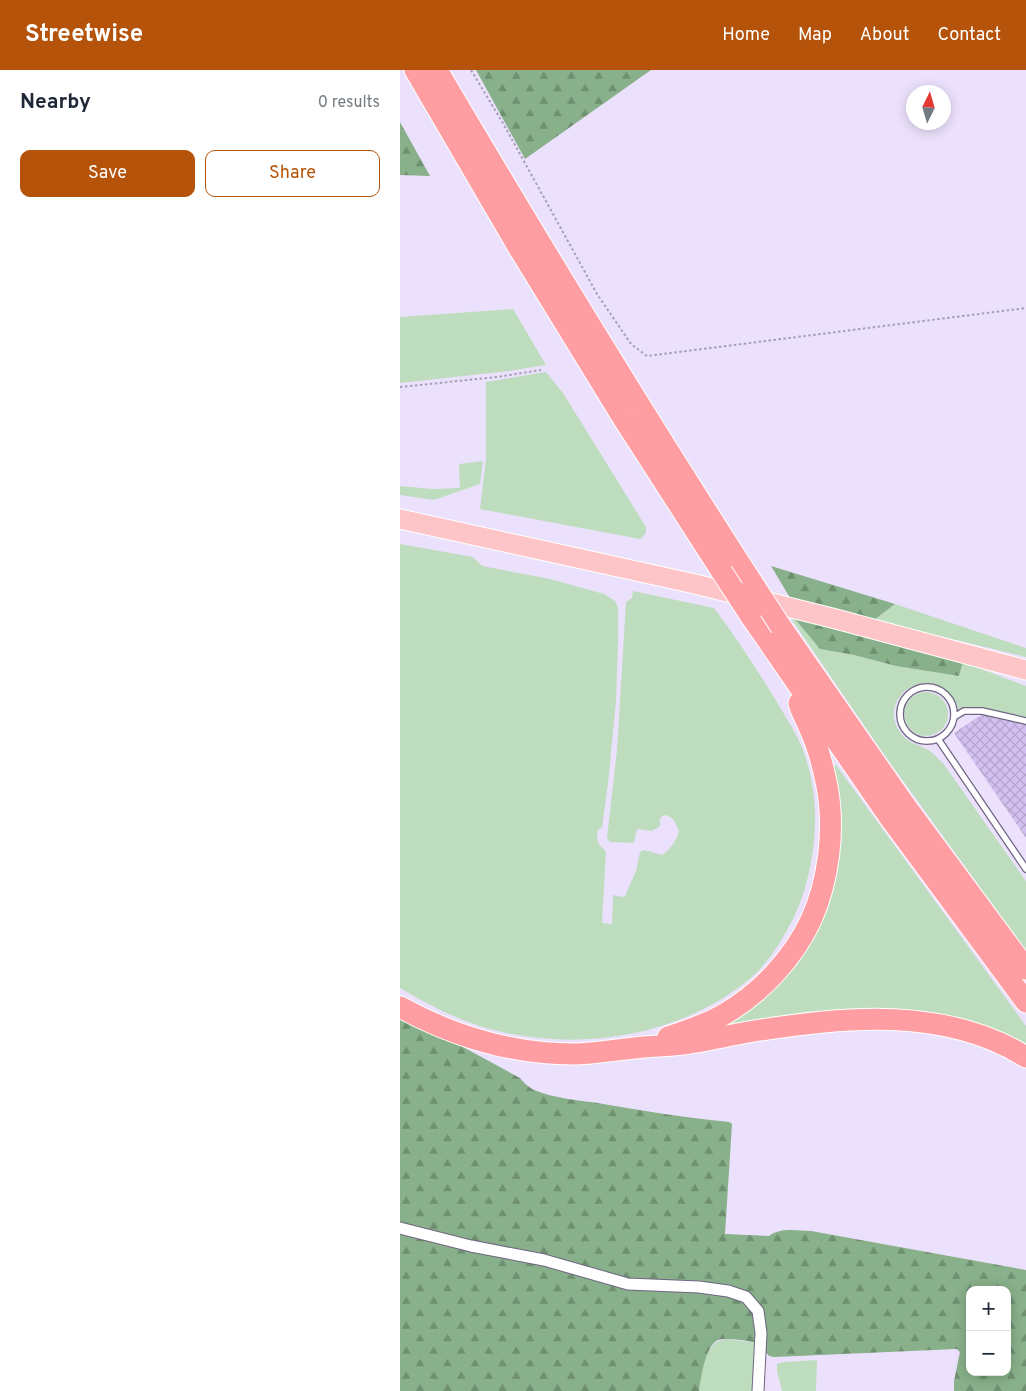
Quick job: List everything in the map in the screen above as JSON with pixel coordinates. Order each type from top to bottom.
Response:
[{"type":"highway","points":[[415,70],[537,278],[623,418],[750,615],[896,826],[1026,1002]]},
{"type":"highway","points":[[437,70],[548,258],[665,448],[781,627],[904,804],[1022,962]]},
{"type":"highway","points":[[632,1048],[683,1032],[721,1016],[744,1001],[778,969],[794,948],[811,920],[823,884],[829,846],[830,818],[827,787],[819,752],[802,713],[795,682]]},
{"type":"highway","points":[[400,1007],[423,1020],[484,1042],[543,1052],[573,1054],[606,1052],[684,1044],[809,1023],[888,1019],[929,1022],[971,1032],[1012,1048],[1026,1056]]},
{"type":"main road","points":[[400,519],[695,584],[832,618],[1026,670]]},
{"type":"street","points":[[400,1228],[471,1246],[544,1260],[628,1284],[699,1287],[728,1291],[746,1297],[758,1311],[761,1333],[758,1391]]},
{"type":"lane","points":[[918,688],[936,688],[950,700],[954,708],[954,718],[952,726],[946,734],[938,739],[921,741],[913,738],[906,732],[900,716],[900,707],[910,692],[918,688]]},
{"type":"lane","points":[[954,718],[964,711],[982,711],[1026,721]]},
{"type":"lane","points":[[938,739],[1026,869]]},
{"type":"path","points":[[472,70],[597,294],[631,344],[647,356],[1026,308]]},
{"type":"path","points":[[400,387],[497,377],[541,370]]},
{"type":"green space","points":[[476,70],[651,70],[525,159]]},
{"type":"green space","points":[[400,122],[430,176],[400,175]]},
{"type":"green space","points":[[513,309],[546,365],[400,383],[400,317]]},
{"type":"green space","points":[[546,372],[563,393],[646,527],[646,533],[640,539],[480,509],[486,460],[486,382]]},
{"type":"green space","points":[[483,461],[480,484],[434,500],[400,495],[400,486],[433,489],[460,488],[459,464]]},
{"type":"green space","points":[[400,544],[473,557],[482,566],[550,579],[604,594],[615,601],[618,608],[616,702],[602,827],[598,830],[597,837],[599,844],[606,851],[602,923],[612,924],[613,895],[625,896],[636,871],[640,852],[644,850],[662,855],[672,845],[679,831],[672,818],[664,815],[660,818],[660,826],[652,831],[637,829],[634,843],[610,842],[607,838],[617,750],[626,602],[632,598],[633,591],[714,608],[752,663],[795,733],[808,764],[814,800],[815,835],[813,853],[800,904],[781,941],[761,968],[744,984],[697,1012],[669,1024],[640,1032],[580,1039],[549,1039],[490,1029],[444,1011],[400,988]]},
{"type":"green space","points":[[771,566],[895,604],[874,620],[792,601]]},
{"type":"green space","points":[[895,604],[1026,648],[1026,657],[874,620]]},
{"type":"green space","points":[[790,617],[794,618],[820,649],[854,655],[896,666],[959,676],[963,662],[1026,686],[1026,718],[984,709],[967,708],[959,710],[949,694],[937,685],[924,683],[912,686],[902,694],[895,705],[894,718],[900,732],[906,739],[930,751],[943,763],[1026,881],[1026,951],[883,753]]},
{"type":"green space","points":[[794,618],[963,662],[959,676],[896,666],[854,655],[820,649]]},
{"type":"green space","points":[[922,692],[930,692],[942,698],[948,714],[942,730],[930,736],[922,736],[910,730],[904,718],[904,710],[910,698]]},
{"type":"green space","points":[[836,765],[1026,1026],[1026,1052],[973,1028],[708,1029],[807,942],[829,771]]},
{"type":"green space","points":[[400,1016],[452,1041],[520,1078],[530,1088],[542,1093],[568,1099],[729,1122],[732,1124],[725,1234],[769,1236],[784,1230],[811,1231],[1026,1270],[1026,1391],[954,1391],[954,1381],[960,1352],[957,1349],[774,1357],[769,1356],[766,1352],[766,1345],[728,1339],[718,1340],[710,1349],[704,1363],[699,1391],[400,1391]]},
{"type":"green space","points":[[726,1339],[757,1343],[758,1365],[752,1383],[753,1391],[699,1391],[708,1352],[719,1341]]},
{"type":"green space","points":[[817,1360],[816,1391],[782,1391],[777,1364]]},
{"type":"building","points":[[984,713],[1026,724],[1026,838],[954,733]]}]
